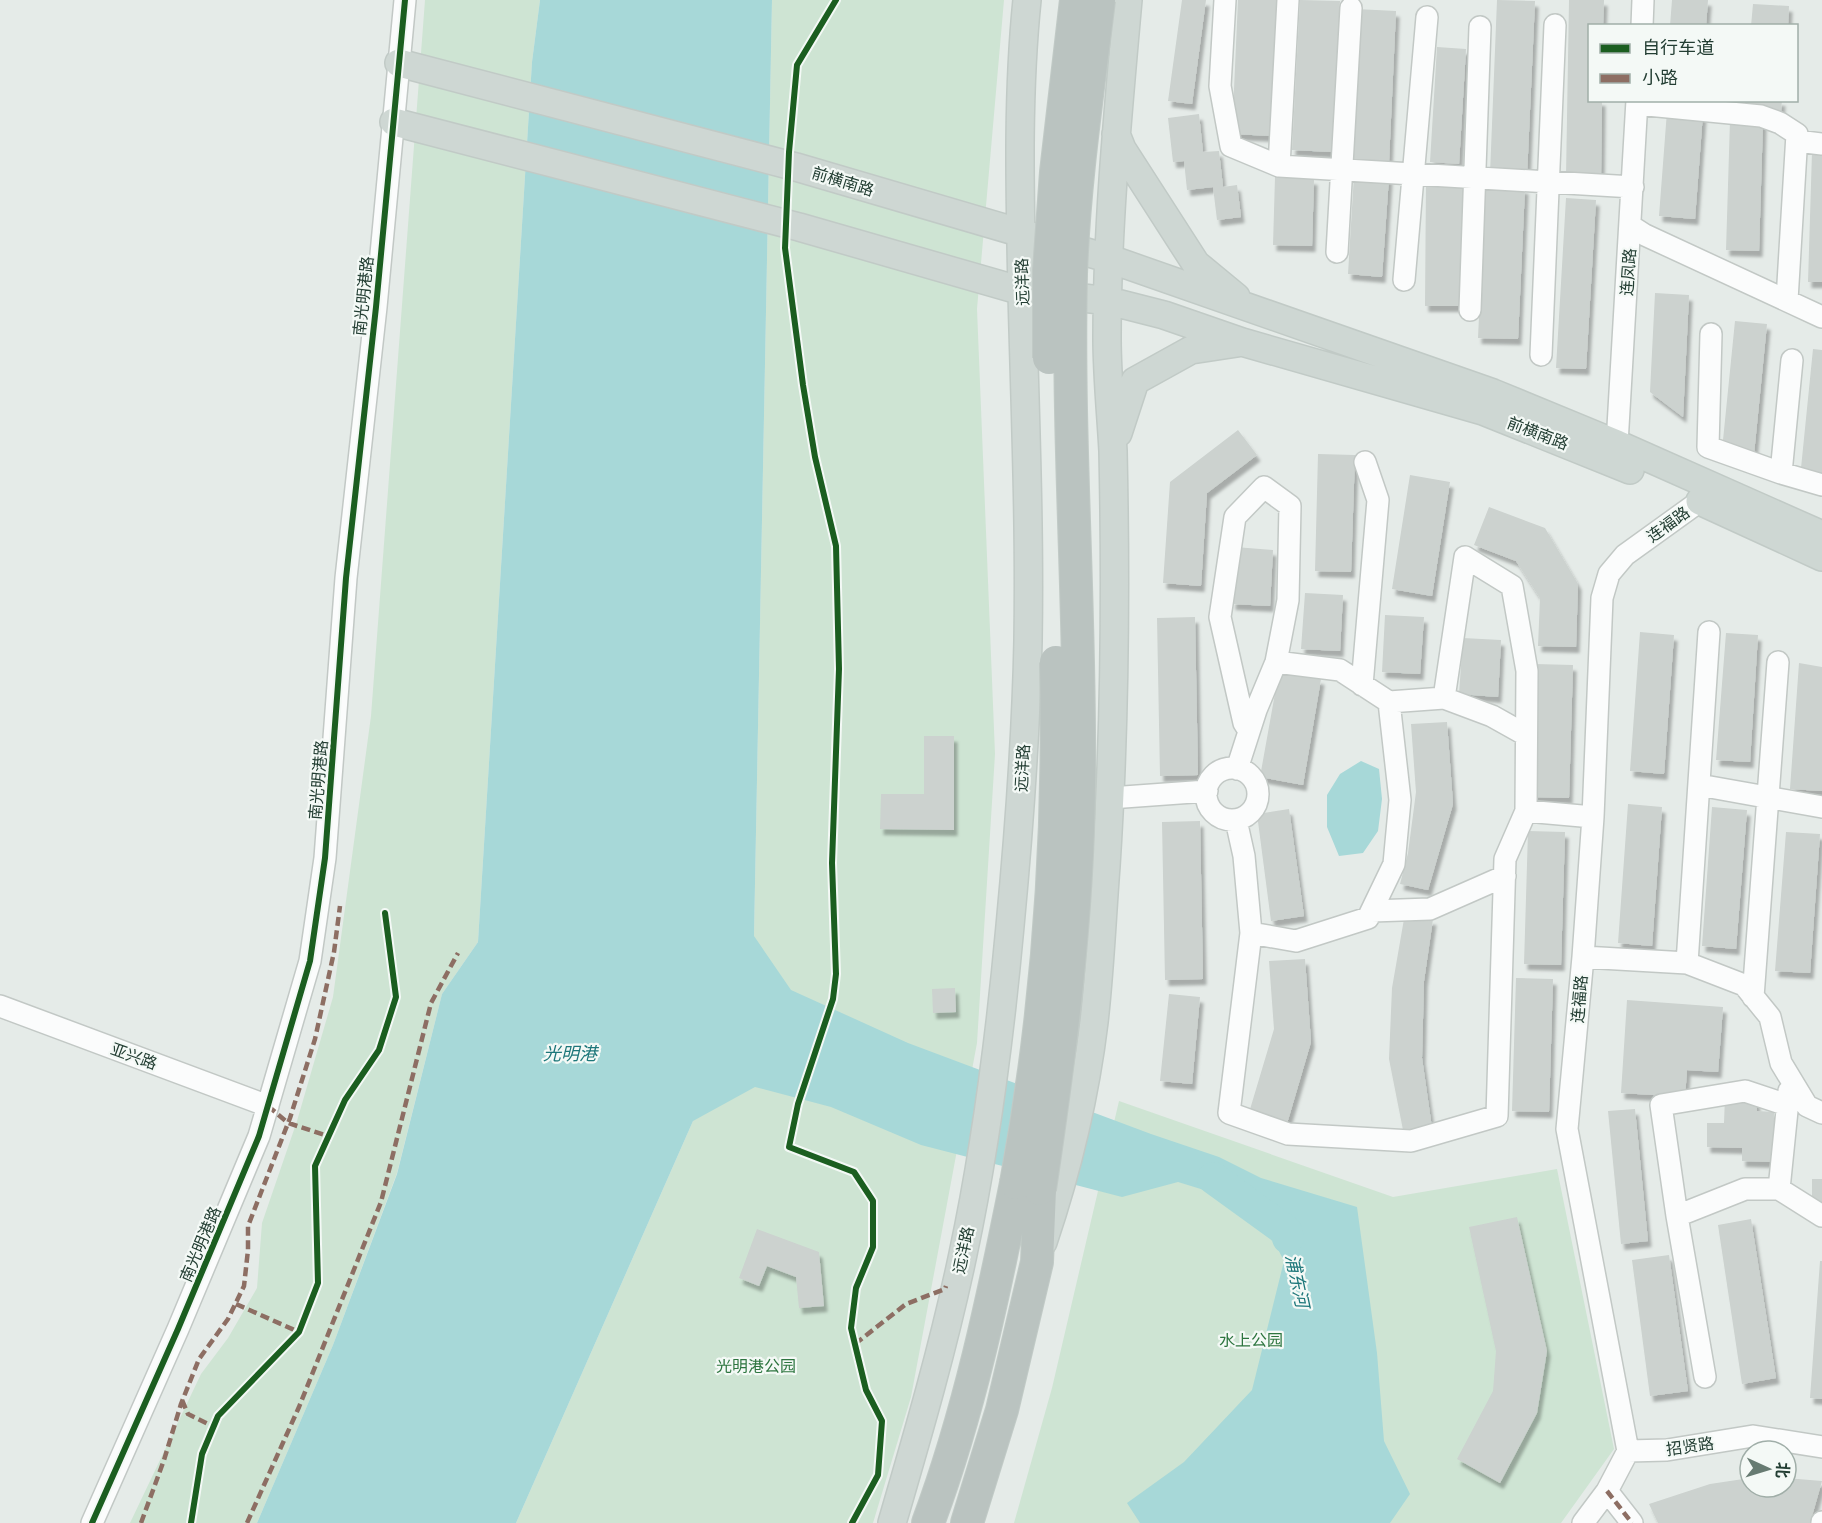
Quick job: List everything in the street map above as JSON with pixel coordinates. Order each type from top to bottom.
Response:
[{"type":"highway","points":[[967,1523],[1002,1410],[1037,1262],[1039,1188],[1036,1062],[1047,971],[1053,878],[1056,698],[1049,270],[1056,172],[1076,0]]},
{"type":"highway","points":[[928,1523],[946,1474],[969,1396],[995,1290],[1039,1188],[1059,1065],[1076,882],[1079,785],[1071,272],[1078,176],[1099,0]]},
{"type":"main road","name":"远洋路","points":[[892,1523],[945,1333],[979,1171],[997,1056],[1016,862],[1026,691],[1028,586],[1020,234],[1020,97],[1027,0]]},
{"type":"main road","points":[[1039,1188],[1085,1076],[1094,1023],[1101,948],[1114,679],[1113,452],[1107,339],[1116,134],[1128,0]]},
{"type":"main road","name":"前横南路","points":[[399,63],[796,166],[1110,259],[1493,393],[1617,444],[1822,535]]},
{"type":"main road","name":"前横南路","points":[[394,122],[799,227],[1022,291],[1109,302],[1164,315],[1242,342],[1483,411],[1607,460],[1822,557]]},
{"type":"main road","name":"前横南路","points":[[1116,134],[1122,149],[1196,264],[1248,308]]},
{"type":"main road","name":"前横南路","points":[[1113,452],[1135,381],[1191,350],[1242,342]]},
{"type":"street","name":"南光明港路","points":[[92,1523],[183,1318],[260,1136],[310,961],[322,885],[347,568],[376,307],[405,0]]},
{"type":"street","points":[[1225,0],[1221,86],[1231,146],[1279,166],[1633,187]]},
{"type":"street","points":[[1279,166],[1288,0]]},
{"type":"street","points":[[1337,252],[1352,8]]},
{"type":"street","points":[[1404,280],[1427,16]]},
{"type":"street","points":[[1541,355],[1554,25]]},
{"type":"street","points":[[1470,310],[1480,27]]},
{"type":"street","points":[[1637,102],[1761,116],[1780,123],[1797,134],[1787,300]]},
{"type":"street","name":"连凤路","points":[[1617,444],[1637,102]]},
{"type":"street","points":[[1797,141],[1822,144]]},
{"type":"street","points":[[1631,226],[1822,317]]},
{"type":"street","points":[[1711,334],[1708,447],[1822,485]]},
{"type":"street","points":[[1781,473],[1792,360]]},
{"type":"street","points":[[1362,685],[1378,500],[1365,462]]},
{"type":"street","points":[[1237,769],[1276,662],[1288,600],[1290,506],[1264,488],[1236,517],[1220,617],[1244,723],[1249,731]]},
{"type":"street","name":"连福路","points":[[1628,1450],[1567,1129],[1593,817],[1602,598],[1609,574],[1625,555],[1700,501]]},
{"type":"street","points":[[1236,820],[1244,856],[1251,933],[1229,1113],[1288,1134],[1411,1142],[1497,1116],[1505,859],[1526,811],[1527,671],[1512,586],[1465,557],[1444,699]]},
{"type":"street","points":[[1687,963],[1709,632]]},
{"type":"street","points":[[1276,662],[1340,670],[1389,702],[1444,699],[1492,716],[1526,735]]},
{"type":"street","points":[[1753,997],[1778,662]]},
{"type":"street","points":[[1251,933],[1296,941],[1368,918],[1394,864],[1400,801],[1389,702]]},
{"type":"street","points":[[1237,769],[1251,777],[1258,790],[1255,806],[1244,817],[1236,820],[1221,818],[1214,813],[1209,806],[1207,791],[1209,783],[1221,771],[1237,769]]},
{"type":"street","points":[[1699,785],[1822,807]]},
{"type":"street","points":[[1110,798],[1207,791]]},
{"type":"street","points":[[1526,811],[1593,817]]},
{"type":"street","points":[[1372,911],[1430,909],[1504,876]]},
{"type":"street","points":[[1583,957],[1687,963],[1744,985],[1770,1017],[1781,1063],[1807,1106],[1822,1113]]},
{"type":"street","name":"亚兴路","points":[[0,1006],[268,1106]]},
{"type":"street","points":[[1779,1189],[1790,1078]]},
{"type":"street","points":[[1705,1377],[1677,1216],[1661,1105],[1745,1090],[1787,1105]]},
{"type":"street","points":[[1677,1216],[1745,1189],[1779,1189],[1822,1216]]},
{"type":"street","name":"招贤路","points":[[1628,1450],[1667,1450],[1753,1436],[1822,1448]]},
{"type":"street","points":[[1583,1523],[1607,1491],[1628,1450]]},
{"type":"street","points":[[1607,1491],[1632,1523]]},
{"type":"green space","points":[[425,0],[540,0],[532,62],[478,942],[442,994],[397,1173],[333,1345],[257,1523],[130,1523],[201,1374],[228,1338],[257,1288],[262,1223],[297,1121],[333,997],[371,716]]},
{"type":"green space","name":"光明港公园","points":[[772,0],[1004,0],[977,309],[995,754],[977,1043],[911,1397],[873,1523],[516,1523],[693,1121],[754,936]]},
{"type":"green space","name":"水上公园","points":[[1119,1101],[1393,1197],[1557,1169],[1614,1449],[1561,1523],[1014,1523],[1052,1388]]},
{"type":"water","name":"光明港","points":[[540,0],[772,0],[754,936],[791,990],[908,1043],[1151,1134],[1219,1157],[1261,1178],[1357,1207],[1377,1353],[1384,1441],[1410,1494],[1390,1523],[1140,1523],[1127,1503],[1184,1462],[1252,1390],[1284,1261],[1256,1206],[1178,1182],[1122,1197],[921,1145],[831,1107],[755,1087],[693,1121],[516,1523],[257,1523],[333,1345],[397,1174],[442,994],[478,942],[532,62]]},
{"type":"water","points":[[1361,761],[1379,769],[1382,799],[1378,831],[1363,853],[1339,856],[1327,827],[1327,795],[1340,774]]},
{"type":"building","points":[[1182,0],[1206,0],[1192,104],[1168,101]]},
{"type":"building","points":[[1238,0],[1278,0],[1272,136],[1232,134]]},
{"type":"building","points":[[1300,0],[1340,1],[1332,152],[1292,150]]},
{"type":"building","points":[[1497,0],[1535,1],[1527,176],[1490,174]]},
{"type":"building","points":[[1569,0],[1604,0],[1603,24],[1588,24],[1588,102],[1602,102],[1601,177],[1566,176]]},
{"type":"building","points":[[1672,0],[1708,0],[1706,24],[1670,24]]},
{"type":"building","points":[[1753,4],[1789,6],[1788,24],[1751,24]]},
{"type":"building","points":[[1356,9],[1396,11],[1389,162],[1349,160]]},
{"type":"building","points":[[1437,47],[1466,49],[1459,164],[1430,162]]},
{"type":"building","points":[[1745,102],[1782,102],[1781,112],[1745,109]]},
{"type":"building","points":[[1667,111],[1703,113],[1695,219],[1659,216]]},
{"type":"building","points":[[1199,114],[1203,152],[1219,151],[1223,187],[1237,185],[1241,217],[1217,220],[1213,187],[1187,190],[1184,161],[1173,162],[1168,118]]},
{"type":"building","points":[[1730,120],[1763,121],[1759,251],[1726,250]]},
{"type":"building","points":[[1812,152],[1822,152],[1822,282],[1808,282]]},
{"type":"building","points":[[1354,175],[1389,177],[1382,277],[1348,274]]},
{"type":"building","points":[[1275,177],[1314,179],[1312,246],[1273,245]]},
{"type":"building","points":[[1426,181],[1463,181],[1463,306],[1425,306]]},
{"type":"building","points":[[1485,186],[1525,188],[1518,339],[1478,338]]},
{"type":"building","points":[[1566,198],[1596,200],[1586,369],[1556,368]]},
{"type":"building","points":[[1655,293],[1689,295],[1683,417],[1650,392]]},
{"type":"building","points":[[1735,321],[1767,324],[1754,454],[1722,450]]},
{"type":"building","points":[[1813,349],[1822,350],[1822,480],[1800,478]]},
{"type":"building","points":[[1238,430],[1257,455],[1207,493],[1201,586],[1163,583],[1170,482]]},
{"type":"building","points":[[1318,454],[1355,455],[1351,572],[1315,571]]},
{"type":"building","points":[[1410,475],[1450,482],[1432,596],[1392,589]]},
{"type":"building","points":[[1489,507],[1545,528],[1578,584],[1576,647],[1538,646],[1540,598],[1516,561],[1474,545]]},
{"type":"building","points":[[1235,547],[1273,550],[1270,606],[1232,604]]},
{"type":"building","points":[[1305,593],[1343,595],[1340,651],[1301,649]]},
{"type":"building","points":[[1385,615],[1424,617],[1420,674],[1382,672]]},
{"type":"building","points":[[1195,617],[1198,775],[1160,776],[1157,618]]},
{"type":"building","points":[[1640,632],[1674,635],[1664,774],[1630,771]]},
{"type":"building","points":[[1726,633],[1758,635],[1750,762],[1716,760]]},
{"type":"building","points":[[1463,638],[1501,640],[1498,697],[1459,694]]},
{"type":"building","points":[[1799,663],[1822,667],[1822,791],[1790,789]]},
{"type":"building","points":[[1535,664],[1573,665],[1569,798],[1531,797]]},
{"type":"building","points":[[1279,671],[1321,679],[1303,785],[1260,777]]},
{"type":"building","points":[[1447,722],[1453,804],[1428,890],[1400,884],[1408,853],[1416,792],[1411,724]]},
{"type":"building","points":[[924,736],[954,736],[954,830],[880,829],[881,794],[924,794]]},
{"type":"building","points":[[1628,804],[1662,807],[1652,946],[1618,943]]},
{"type":"building","points":[[1712,807],[1747,810],[1736,949],[1702,946]]},
{"type":"building","points":[[1289,809],[1304,916],[1271,921],[1257,814]]},
{"type":"building","points":[[1200,821],[1203,979],[1165,980],[1162,822]]},
{"type":"building","points":[[1528,831],[1565,832],[1561,965],[1524,964]]},
{"type":"building","points":[[1786,832],[1820,834],[1810,973],[1775,971]]},
{"type":"building","points":[[1404,919],[1433,919],[1424,981],[1422,1058],[1433,1135],[1404,1135],[1389,1059],[1392,988]]},
{"type":"building","points":[[1305,959],[1311,1042],[1286,1127],[1248,1116],[1274,1029],[1269,961]]},
{"type":"building","points":[[1516,978],[1553,979],[1549,1112],[1512,1111]]},
{"type":"building","points":[[955,988],[956,1012],[933,1013],[932,989]]},
{"type":"building","points":[[1169,994],[1200,997],[1192,1084],[1160,1081]]},
{"type":"building","points":[[1627,1000],[1723,1007],[1718,1072],[1687,1070],[1685,1097],[1621,1093]]},
{"type":"building","points":[[1725,1096],[1756,1096],[1757,1111],[1774,1112],[1773,1162],[1742,1161],[1742,1148],[1707,1147],[1707,1123],[1724,1123]]},
{"type":"building","points":[[1635,1109],[1648,1241],[1621,1244],[1608,1111]]},
{"type":"building","points":[[1812,1179],[1822,1179],[1822,1204],[1812,1203]]},
{"type":"building","points":[[1517,1217],[1547,1351],[1537,1413],[1500,1483],[1457,1459],[1493,1391],[1496,1351],[1469,1227]]},
{"type":"building","points":[[1751,1219],[1776,1378],[1742,1384],[1718,1225]]},
{"type":"building","points":[[757,1229],[819,1252],[824,1306],[799,1308],[796,1277],[767,1266],[759,1286],[739,1278]]},
{"type":"building","points":[[1669,1255],[1688,1391],[1650,1396],[1632,1260]]},
{"type":"building","points":[[1820,1261],[1822,1261],[1822,1399],[1810,1398]]},
{"type":"building","points":[[1798,1479],[1822,1481],[1810,1523],[1658,1523],[1649,1504],[1710,1484],[1738,1480],[1738,1499],[1798,1499]]},
{"type":"waterway","name":"浦东河","points":[[1213,1178],[1286,1231],[1288,1238]]},
{"type":"marked path","points":[[141,1523],[181,1404],[199,1359],[228,1319],[244,1286],[248,1226],[290,1118],[315,1039],[334,952],[340,906]]},
{"type":"marked path","points":[[247,1523],[299,1407],[381,1202],[431,1003],[458,953]]},
{"type":"marked path","points":[[268,1106],[288,1123],[328,1136]]},
{"type":"marked path","points":[[855,1344],[906,1304],[945,1289],[946,1286]]},
{"type":"marked path","points":[[236,1304],[299,1332]]},
{"type":"marked path","points":[[182,1400],[188,1414],[214,1427]]},
{"type":"marked path","points":[[1607,1491],[1632,1523]]},
{"type":"cycle path","points":[[92,1523],[178,1329],[259,1136],[310,961],[325,858],[346,578],[376,307],[405,0]]},
{"type":"cycle path","points":[[836,0],[797,65],[789,152],[785,248],[815,457],[836,546],[839,669],[832,863],[836,974],[833,999],[798,1104],[789,1147],[854,1172],[873,1201],[873,1247],[856,1288],[851,1328],[866,1390],[882,1421],[878,1475],[852,1523]]},
{"type":"cycle path","points":[[191,1523],[202,1454],[218,1416],[299,1332],[318,1283],[315,1166],[345,1100],[379,1050],[396,997],[385,913]]}]
